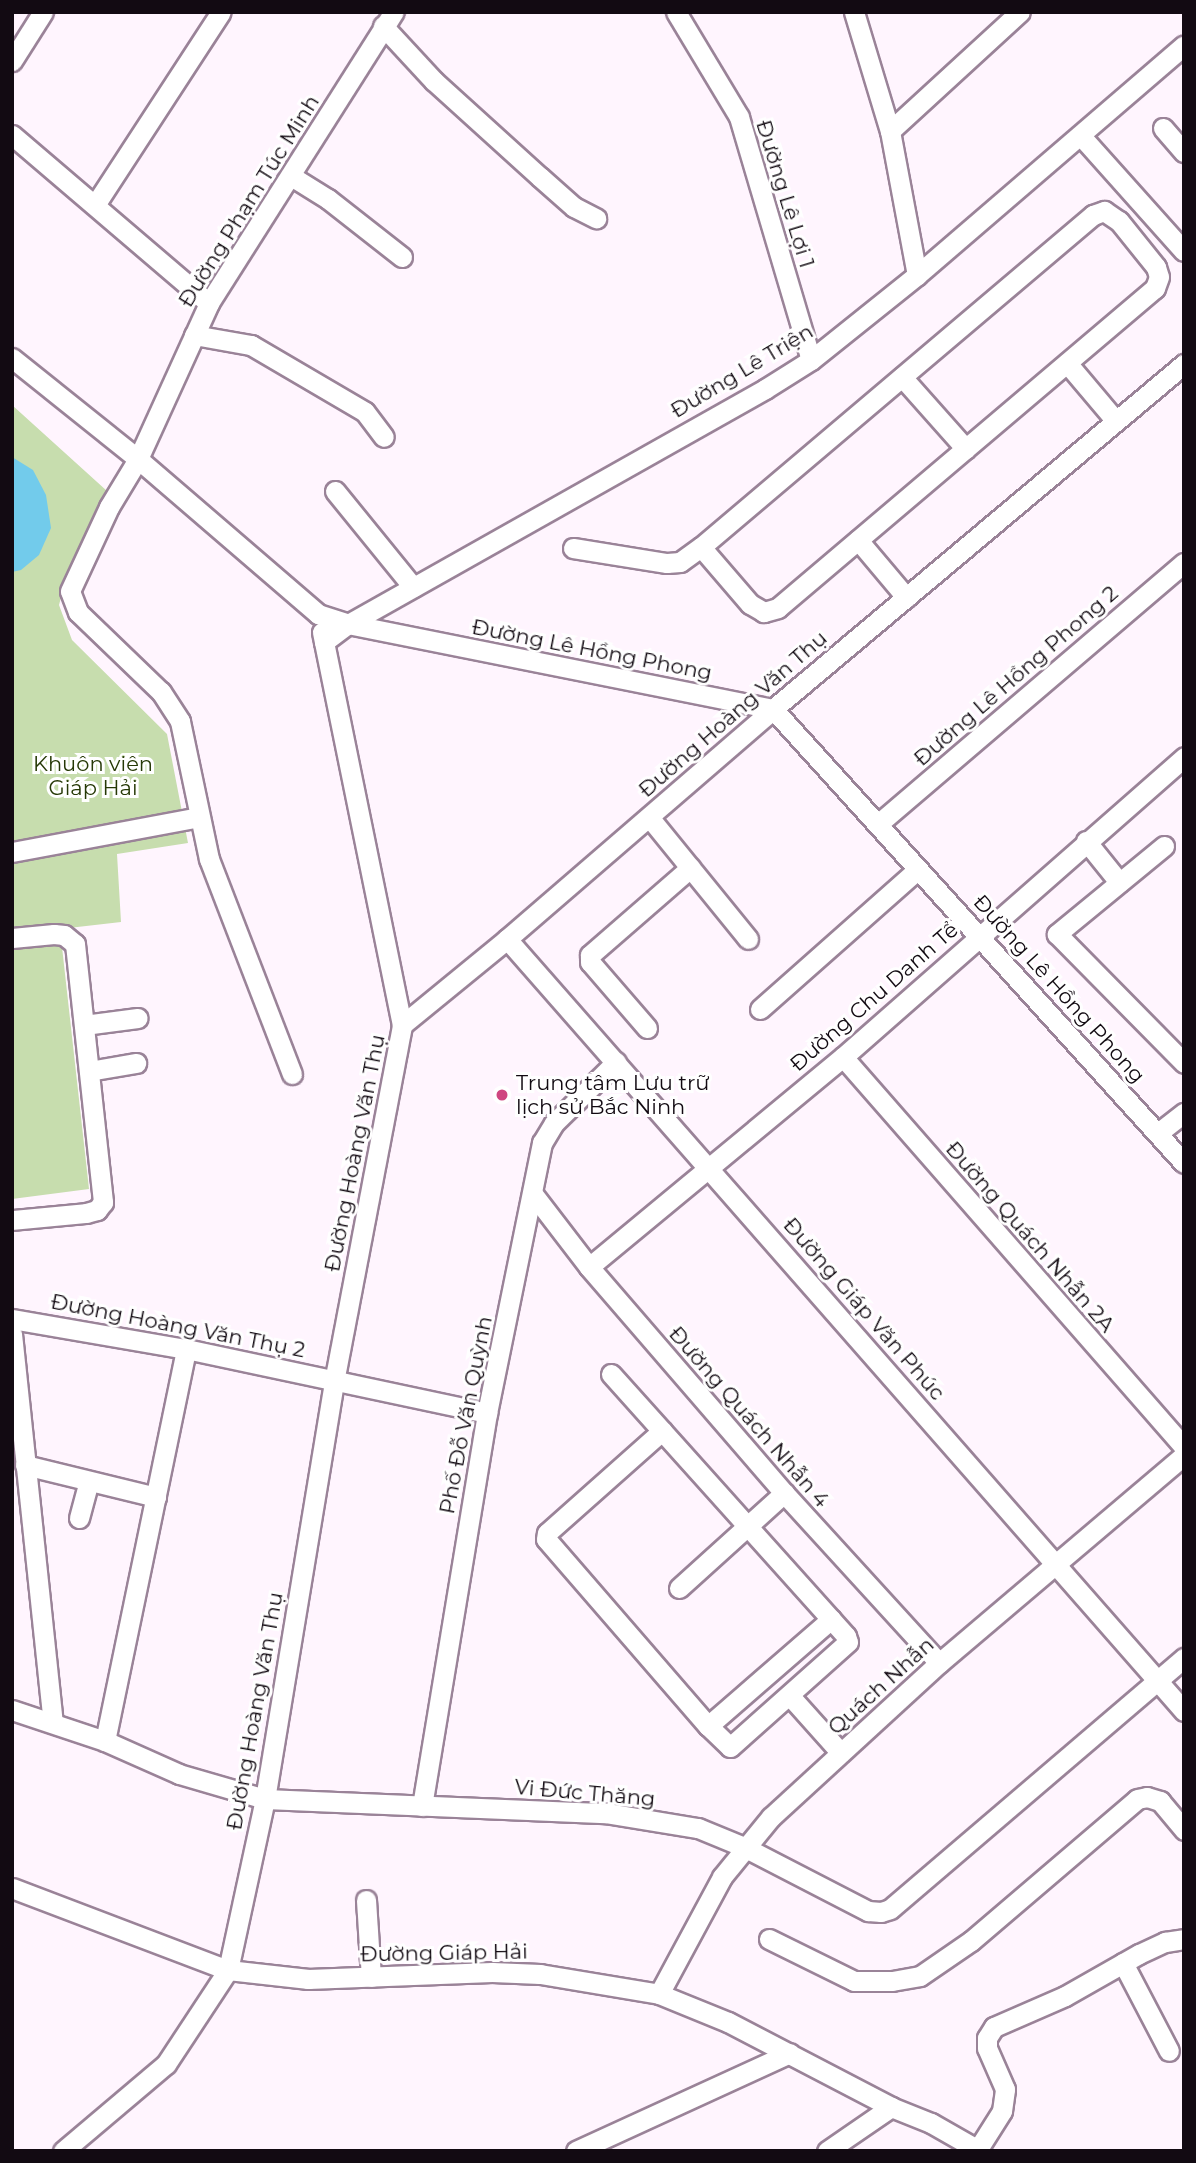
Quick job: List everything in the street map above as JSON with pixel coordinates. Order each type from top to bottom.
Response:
[{"type":"street","points":[[12,61],[44,12]]},
{"type":"street","points":[[95,205],[221,12]]},
{"type":"street","name":"Đường Lê Lợi 1","points":[[676,12],[700,47],[739,117],[811,360]]},
{"type":"street","points":[[855,12],[890,131],[917,275]]},
{"type":"street","points":[[890,131],[1020,12]]},
{"type":"street","points":[[388,19],[434,81],[574,207],[596,218]]},
{"type":"street","name":"Đường Phạm Túc Minh","points":[[292,1074],[209,859],[186,742],[171,704],[78,612],[70,591],[87,550],[138,459],[209,303],[388,19]]},
{"type":"street","name":"Đường Lê Triện","points":[[324,642],[348,624],[765,389],[811,360],[1082,136],[1184,45]]},
{"type":"street","points":[[1163,128],[1184,152]]},
{"type":"street","points":[[12,135],[209,303]]},
{"type":"street","points":[[1082,136],[1184,251]]},
{"type":"street","points":[[291,176],[328,200],[402,257]]},
{"type":"street","points":[[573,548],[667,563],[691,557],[701,547],[1093,215],[1104,211],[1118,221],[1156,267],[1159,277],[1155,288],[778,608],[764,612],[750,604],[701,547]]},
{"type":"street","points":[[194,335],[251,345],[365,412],[384,437]]},
{"type":"street","name":"Đường Lê Hồng Phong","points":[[12,358],[138,459],[318,614],[348,624],[773,709],[1184,1163]]},
{"type":"street","points":[[1067,363],[1116,421]]},
{"type":"street","name":"Đường Hoàng Văn Thụ","points":[[63,2151],[166,2064],[228,1970],[265,1800],[334,1382],[402,1025],[508,939],[773,709],[1184,364]]},
{"type":"street","points":[[902,377],[966,449]]},
{"type":"street","points":[[335,491],[413,587]]},
{"type":"street","points":[[858,540],[906,597]]},
{"type":"street","name":"Đường Lê Hồng Phong 2","points":[[878,824],[1184,563]]},
{"type":"street","points":[[318,614],[402,1025]]},
{"type":"street","name":"Đường Chu Danh Tể","points":[[589,1267],[843,1057],[1184,757]]},
{"type":"street","points":[[12,852],[199,817]]},
{"type":"street","points":[[649,817],[748,939]]},
{"type":"street","points":[[1086,841],[1119,882]]},
{"type":"street","points":[[1164,846],[1057,935],[1184,1063]]},
{"type":"street","points":[[648,1028],[590,962],[590,955],[690,869]]},
{"type":"street","points":[[761,1009],[918,869]]},
{"type":"street","points":[[12,939],[54,934],[64,935],[75,944],[103,1202],[97,1210],[86,1213],[12,1220]]},
{"type":"street","name":"Đường Giáp Văn Phúc","points":[[508,939],[1184,1711]]},
{"type":"street","points":[[84,1025],[138,1018]]},
{"type":"street","name":"Đường Quách Nhẫn 2A","points":[[843,1057],[1184,1447]]},
{"type":"street","name":"Phố Đỗ Văn Quỳnh","points":[[422,1806],[487,1413],[546,1134],[615,1062]]},
{"type":"street","points":[[89,1071],[136,1063]]},
{"type":"street","points":[[1158,1133],[1184,1113]]},
{"type":"street","name":"Đường Quách Nhẫn 4","points":[[533,1194],[589,1267],[784,1493],[939,1663]]},
{"type":"street","name":"Đường Hoàng Văn Thụ 2","points":[[12,1319],[186,1349],[487,1413]]},
{"type":"street","points":[[12,1334],[53,1722]]},
{"type":"street","points":[[105,1741],[186,1349]]},
{"type":"street","points":[[611,1374],[831,1619],[848,1642],[730,1747],[708,1726],[546,1539],[547,1533],[662,1431]]},
{"type":"street","name":"Quách Nhẫn","points":[[659,1994],[722,1877],[771,1817],[939,1663],[1184,1455]]},
{"type":"street","points":[[25,1465],[156,1497]]},
{"type":"street","points":[[79,1518],[89,1481]]},
{"type":"street","points":[[679,1588],[784,1493]]},
{"type":"street","points":[[708,1726],[831,1619]]},
{"type":"street","name":"Vi Đức Thăng","points":[[12,1710],[105,1741],[179,1774],[265,1800],[606,1813],[698,1828],[744,1847],[868,1911],[890,1909],[1184,1658]]},
{"type":"street","points":[[790,1696],[841,1753]]},
{"type":"street","points":[[769,1938],[854,1981],[892,1981],[920,1976],[971,1941],[1137,1800],[1147,1797],[1160,1801],[1184,1830]]},
{"type":"street","name":"Đường Giáp Hải","points":[[12,1888],[228,1970],[308,1979],[492,1972],[540,1974],[659,1994],[790,2053],[891,2107],[931,2123],[979,2150]]},
{"type":"street","points":[[366,1900],[371,1977]]},
{"type":"street","points":[[979,2150],[1002,2111],[1004,2089],[987,2048],[987,2038],[993,2027],[1065,1996],[1165,1942],[1184,1939]]},
{"type":"street","points":[[1123,1963],[1169,2051]]},
{"type":"street","points":[[576,2151],[790,2053]]},
{"type":"street","points":[[827,2151],[891,2107]]},
{"type":"green space","name":"Khuôn viên Giáp Hải","points":[[12,405],[107,491],[69,567],[59,605],[72,640],[167,734],[188,843],[117,854],[121,922],[60,929],[89,1189],[12,1199]]},
{"type":"water","points":[[12,457],[33,470],[46,495],[51,528],[39,555],[21,570],[12,572]]},
{"type":"place","name":"Trung tâm Lưu trữ lịch sử Bắc Ninh","points":[[502,1095]]}]
